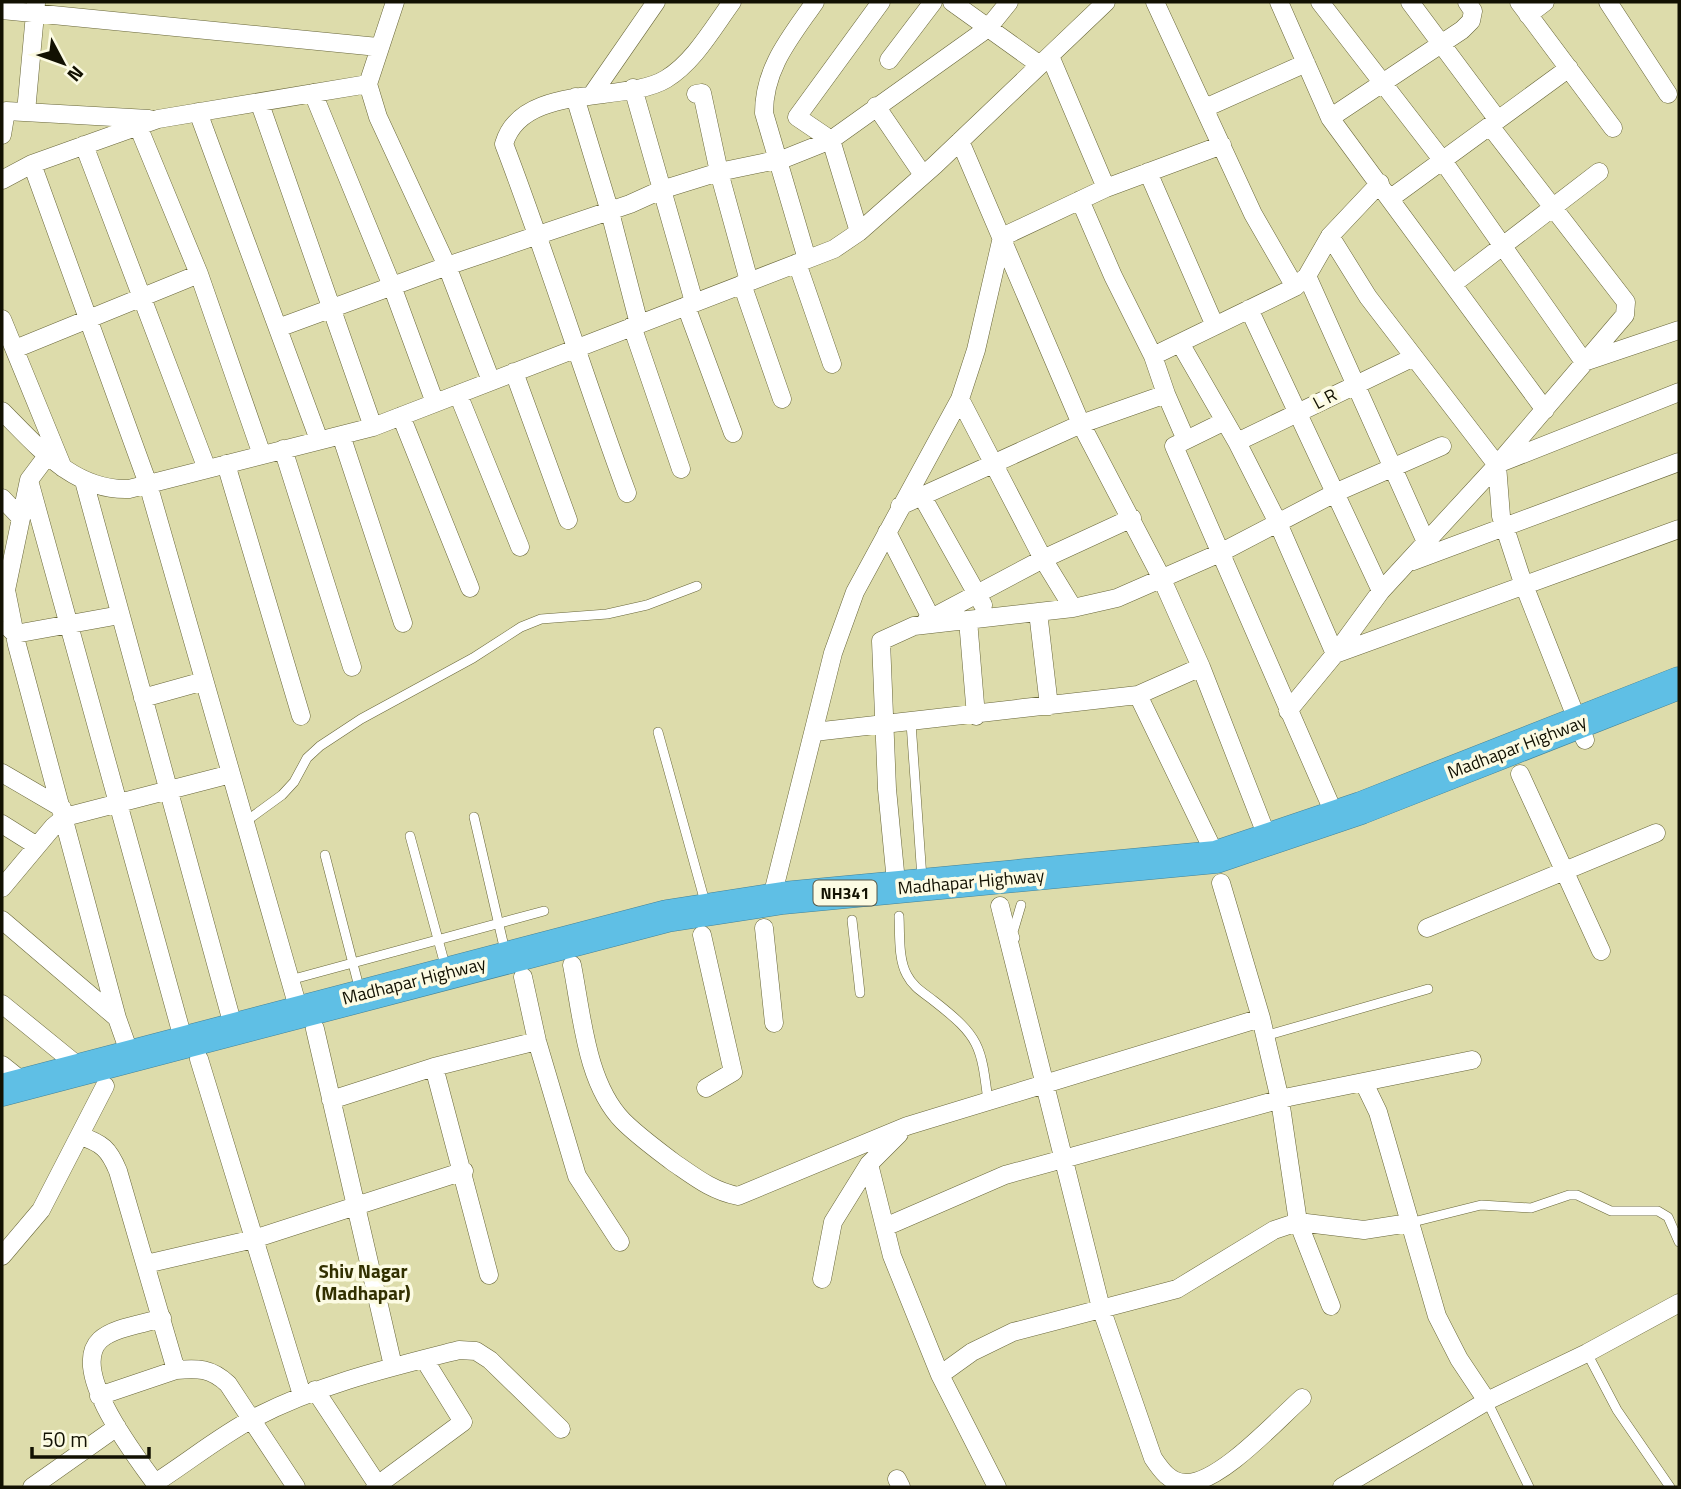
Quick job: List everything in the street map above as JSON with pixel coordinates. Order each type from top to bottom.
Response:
[{"type":"highway","name":"Madhapar Highway","points":[[2,1104],[668,931],[1219,875],[1366,826],[1582,732],[1679,683]]},
{"type":"highway","name":"Madhapar Highway","points":[[9,1083],[667,916],[783,898],[1216,857],[1582,732],[1679,703]]},
{"type":"street","points":[[396,2],[378,47],[368,84],[378,117],[447,266],[491,381]]},
{"type":"street","points":[[593,93],[656,2]]},
{"type":"street","points":[[627,493],[574,349],[538,234],[504,144],[509,128],[520,116],[575,97],[664,80],[688,61],[732,2]]},
{"type":"street","points":[[815,2],[774,61],[764,89],[764,113],[779,160],[802,261],[832,364]]},
{"type":"street","points":[[859,232],[831,140],[797,117],[881,2]]},
{"type":"street","points":[[889,60],[933,2]]},
{"type":"street","points":[[952,2],[988,28],[1045,61],[1106,188]]},
{"type":"street","points":[[278,328],[538,234],[610,212],[662,190],[719,172],[779,160],[831,140],[988,28],[1009,2]]},
{"type":"street","points":[[2,411],[47,456],[63,468],[84,481],[109,489],[148,484],[341,435],[401,416],[834,249],[859,232],[923,175],[1106,2]]},
{"type":"street","points":[[1155,2],[1253,214],[1301,281],[1355,383],[1426,542]]},
{"type":"street","points":[[1279,2],[1330,118],[1545,410]]},
{"type":"street","points":[[1320,2],[1443,160],[1584,362]]},
{"type":"street","points":[[1288,711],[1335,654],[1381,591],[1497,465],[1625,315],[1626,302],[1552,208],[1410,2]]},
{"type":"street","points":[[1330,118],[1471,21],[1473,11],[1467,2]]},
{"type":"street","points":[[1545,2],[1523,8],[1613,128]]},
{"type":"street","points":[[1608,2],[1668,94]]},
{"type":"street","points":[[2,10],[36,8],[378,47]]},
{"type":"street","points":[[26,111],[36,8]]},
{"type":"street","points":[[1205,108],[1306,64]]},
{"type":"street","points":[[1391,198],[1569,68]]},
{"type":"street","points":[[2,180],[32,164],[158,119],[368,84]]},
{"type":"street","points":[[633,88],[690,304],[733,433]]},
{"type":"street","points":[[313,93],[393,286],[435,403]]},
{"type":"street","points":[[696,93],[702,93],[746,283],[782,399]]},
{"type":"street","points":[[575,97],[610,212],[635,325],[681,469]]},
{"type":"street","points":[[260,104],[373,426]]},
{"type":"street","points":[[876,106],[923,175]]},
{"type":"street","points":[[2,135],[4,110],[158,119]]},
{"type":"street","points":[[198,112],[319,440]]},
{"type":"street","points":[[138,126],[199,274],[262,455]]},
{"type":"street","points":[[960,141],[1082,424],[1161,577],[1201,667],[1266,834]]},
{"type":"street","points":[[84,145],[207,469]]},
{"type":"street","points":[[1002,237],[1106,188],[1222,145]]},
{"type":"street","points":[[32,164],[148,484],[297,1004]]},
{"type":"street","points":[[1148,172],[1215,326]]},
{"type":"street","points":[[1453,284],[1599,172]]},
{"type":"street","points":[[1153,355],[1301,281],[1329,236],[1380,183]]},
{"type":"street","points":[[1080,200],[1112,276],[1153,355],[1186,440]]},
{"type":"street","points":[[1329,236],[1368,296],[1497,465],[1504,525],[1525,588],[1582,732]]},
{"type":"street","points":[[773,893],[833,653],[846,617],[900,506],[960,399],[976,350],[1002,237]]},
{"type":"street","points":[[63,468],[6,335],[89,321],[199,274]]},
{"type":"street","points":[[1249,309],[1337,492],[1381,591]]},
{"type":"street","points":[[1584,362],[1679,330]]},
{"type":"street","points":[[1180,342],[1237,442],[1278,523],[1335,654]]},
{"type":"street","name":"L R","points":[[1237,442],[1413,357]]},
{"type":"street","points":[[514,372],[568,520]]},
{"type":"street","points":[[1497,465],[1679,392]]},
{"type":"street","points":[[458,394],[520,547]]},
{"type":"street","points":[[900,506],[923,498],[1082,424],[1166,394]]},
{"type":"street","points":[[960,399],[1042,559],[1073,608]]},
{"type":"street","points":[[401,416],[470,588]]},
{"type":"street","points":[[1225,421],[1174,446],[1333,811]]},
{"type":"street","points":[[341,435],[403,623]]},
{"type":"street","points":[[914,626],[1073,608],[1117,598],[1220,553],[1337,492],[1442,446]]},
{"type":"street","points":[[283,449],[352,667]]},
{"type":"street","points":[[47,456],[29,480],[6,590],[15,634],[117,1017],[128,1049]]},
{"type":"street","points":[[1406,563],[1679,462]]},
{"type":"street","points":[[226,464],[301,716]]},
{"type":"street","points":[[29,480],[182,1035]]},
{"type":"street","points":[[84,481],[232,1022]]},
{"type":"street","points":[[2,498],[20,517]]},
{"type":"street","points":[[923,498],[978,595],[988,618]]},
{"type":"street","points":[[896,881],[881,641],[978,595],[1042,559],[1132,518]]},
{"type":"street","points":[[1335,654],[1525,588],[1679,529]]},
{"type":"street","points":[[887,532],[931,618]]},
{"type":"street","points":[[1038,612],[1049,706]]},
{"type":"street","points":[[15,634],[120,615]]},
{"type":"street","points":[[968,620],[976,716]]},
{"type":"street","points":[[2,621],[15,634]]},
{"type":"street","points":[[814,732],[976,716],[1138,695],[1201,667]]},
{"type":"street","points":[[143,698],[204,681]]},
{"type":"street","points":[[1138,695],[1213,850]]},
{"type":"street","points":[[2,773],[64,813]]},
{"type":"street","points":[[3,885],[64,813],[117,804],[231,774]]},
{"type":"street","points":[[1520,774],[1601,951]]},
{"type":"street","points":[[2,824],[37,846]]},
{"type":"street","points":[[1427,928],[1656,833]]},
{"type":"street","points":[[1221,883],[1263,1027],[1280,1100],[1298,1222],[1331,1306]]},
{"type":"street","points":[[1000,906],[1066,1158],[1101,1308],[1153,1458],[1166,1476],[1183,1483],[1202,1480],[1222,1468],[1302,1398]]},
{"type":"street","points":[[2,920],[117,1017]]},
{"type":"street","points":[[764,928],[774,1023]]},
{"type":"street","points":[[702,935],[733,1072],[706,1088]]},
{"type":"street","points":[[572,965],[587,1043],[600,1084],[621,1119],[653,1147],[716,1192],[738,1196],[907,1126],[1047,1083],[1263,1027]]},
{"type":"street","points":[[523,977],[537,1041],[577,1176],[620,1242]]},
{"type":"street","points":[[2,1004],[72,1061]]},
{"type":"street","points":[[314,1029],[393,1366]]},
{"type":"street","points":[[331,1100],[434,1066],[537,1041]]},
{"type":"street","points":[[199,1059],[254,1239],[309,1392],[377,1487],[463,1422],[424,1359]]},
{"type":"street","points":[[885,1227],[981,1184],[1066,1158],[1280,1100],[1472,1060]]},
{"type":"street","points":[[2,1065],[9,1083]]},
{"type":"street","points":[[434,1066],[464,1171],[489,1275]]},
{"type":"street","points":[[1364,1083],[1378,1112],[1437,1316],[1458,1359],[1487,1401]]},
{"type":"street","points":[[2,1256],[41,1210],[105,1086]]},
{"type":"street","points":[[822,1279],[832,1222],[869,1164],[907,1126]]},
{"type":"street","points":[[80,1136],[100,1142],[111,1153],[176,1370]]},
{"type":"street","points":[[869,1164],[892,1255],[940,1375],[997,1487]]},
{"type":"street","points":[[146,1264],[254,1239],[354,1204],[464,1171]]},
{"type":"street","points":[[940,1375],[972,1352],[1013,1332],[1177,1289],[1274,1230],[1298,1222],[1364,1230],[1409,1223]]},
{"type":"street","points":[[1342,1487],[1487,1401],[1587,1353],[1679,1303]]},
{"type":"street","points":[[162,1318],[108,1334],[100,1340],[90,1359],[99,1396],[156,1485],[251,1419],[309,1392],[393,1366],[460,1350],[476,1351],[490,1360],[561,1429]]},
{"type":"street","points":[[99,1396],[176,1370],[200,1368],[216,1373],[228,1384],[296,1487]]},
{"type":"street","points":[[32,1487],[117,1427]]},
{"type":"lane","points":[[245,822],[295,782],[307,758],[320,746],[521,627],[541,619],[607,614],[647,605],[697,586]]},
{"type":"lane","points":[[911,723],[922,879]]},
{"type":"lane","points":[[658,732],[705,902]]},
{"type":"lane","points":[[474,817],[505,951]]},
{"type":"lane","points":[[410,836],[445,965]]},
{"type":"lane","points":[[325,855],[359,987]]},
{"type":"lane","points":[[1021,905],[1013,932],[1047,1083]]},
{"type":"lane","points":[[290,980],[544,911]]},
{"type":"lane","points":[[899,916],[902,966],[907,977],[916,988],[972,1035],[982,1053],[988,1102]]},
{"type":"lane","points":[[852,920],[860,993]]},
{"type":"lane","points":[[1263,1027],[1428,989]]},
{"type":"lane","points":[[1409,1223],[1481,1205],[1519,1209],[1577,1195],[1611,1211],[1658,1211],[1668,1217],[1679,1242]]},
{"type":"lane","points":[[1587,1353],[1617,1410],[1670,1487]]},
{"type":"lane","points":[[1487,1401],[1529,1487]]},
{"type":"district","name":"Shiv Nagar (Madhapar)","points":[[363,1282]]}]
